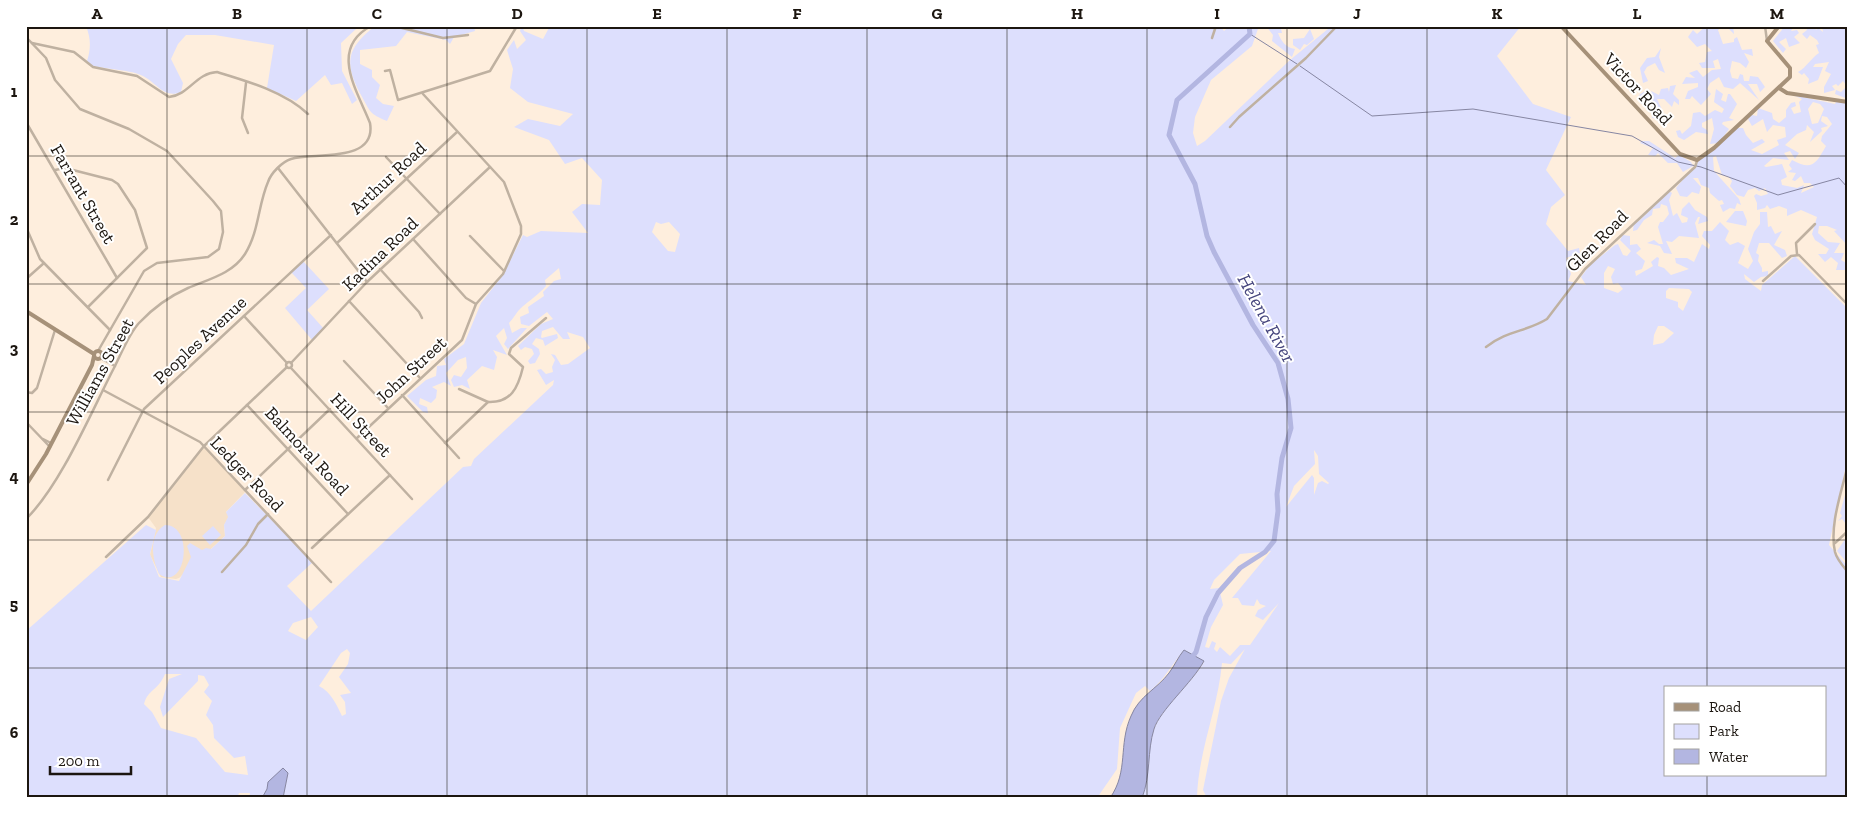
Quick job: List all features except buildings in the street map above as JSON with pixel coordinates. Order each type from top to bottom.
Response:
[{"type":"street","points":[[367,282],[278,168],[294,158],[328,157],[348,152],[360,148],[367,141],[370,134],[370,123],[351,79],[348,60],[357,38],[371,26]]},
{"type":"street","points":[[394,26],[443,38],[468,35]]},
{"type":"street","points":[[385,71],[390,70],[398,100],[423,94],[490,72],[517,26]]},
{"type":"street","points":[[1212,38],[1216,26]]},
{"type":"street","points":[[1230,127],[1306,58],[1337,26]]},
{"type":"street","name":"Victor Road","points":[[1561,26],[1680,154],[1697,163]]},
{"type":"street","points":[[1765,26],[1767,41],[1790,68],[1790,77],[1780,87],[1792,93],[1848,102]]},
{"type":"street","points":[[1767,41],[1779,26]]},
{"type":"street","points":[[26,37],[46,58],[59,85],[80,109],[129,129],[166,151],[221,211],[223,239],[222,246],[217,252],[208,257],[156,263],[144,271],[110,330],[50,445],[26,485]]},
{"type":"street","points":[[31,42],[74,52],[93,67],[138,76],[169,97],[184,93],[207,73],[217,72],[295,103],[308,114]]},
{"type":"street","points":[[246,83],[242,118],[248,133]]},
{"type":"street","name":"Glen Road","points":[[1486,347],[1499,336],[1548,320],[1585,269],[1780,87]]},
{"type":"street","name":"John Street","points":[[357,438],[462,340],[476,304],[504,271],[521,229],[507,187],[423,94]]},
{"type":"street","name":"Farrant Street","points":[[26,122],[118,278]]},
{"type":"street","name":"Arthur Road","points":[[336,243],[457,131]]},
{"type":"street","points":[[386,157],[440,214]]},
{"type":"street","name":"Kadina Road","points":[[106,556],[148,517],[204,446],[289,365],[367,282],[490,167]]},
{"type":"street","points":[[55,170],[66,168],[112,180],[118,184],[135,210],[147,248],[88,307]]},
{"type":"street","name":"Williams Street","points":[[26,519],[55,479],[138,324],[157,306],[183,290],[223,274],[241,260],[252,240],[269,178],[278,168]]},
{"type":"street","points":[[1815,224],[1796,242],[1797,254],[1811,265],[1848,305]]},
{"type":"street","points":[[26,227],[44,263],[110,330]]},
{"type":"street","name":"Peoples Avenue","points":[[108,480],[144,411],[331,235]]},
{"type":"street","points":[[470,236],[504,271]]},
{"type":"street","points":[[413,239],[466,298],[476,304]]},
{"type":"street","points":[[1763,281],[1791,256],[1797,254]]},
{"type":"street","points":[[26,279],[44,263]]},
{"type":"street","points":[[380,270],[419,312],[422,318]]},
{"type":"street","points":[[349,301],[420,378]]},
{"type":"street","points":[[26,311],[99,354],[115,366]]},
{"type":"street","name":"Hill Street","points":[[244,316],[412,499]]},
{"type":"street","points":[[459,389],[488,402],[498,403],[510,398],[517,388],[523,367],[509,354],[511,348],[546,318]]},
{"type":"street","points":[[26,392],[32,393],[37,388],[56,329]]},
{"type":"street","points":[[344,361],[388,408]]},
{"type":"street","name":"Ledger Road","points":[[102,390],[144,411],[204,446],[331,582]]},
{"type":"street","points":[[402,395],[459,458]]},
{"type":"street","points":[[445,443],[488,402]]},
{"type":"street","name":"Balmoral Road","points":[[247,405],[348,514]]},
{"type":"street","points":[[245,490],[330,409]]},
{"type":"street","points":[[26,422],[50,445]]},
{"type":"street","points":[[1848,464],[1835,524],[1834,544],[1835,554],[1848,572]]},
{"type":"street","points":[[312,548],[390,475]]},
{"type":"street","points":[[222,572],[246,545],[258,524],[268,514]]},
{"type":"street","points":[[1834,544],[1848,531]]},
{"type":"shaded area","points":[[204,446],[246,491],[226,512],[229,517],[224,525],[225,536],[179,578],[161,577],[150,555],[156,528],[148,517]]},
{"type":"green space","points":[[86,26],[363,26],[356,29],[341,43],[342,71],[357,100],[352,104],[342,83],[331,85],[325,75],[296,101],[267,88],[274,45],[215,35],[186,35],[178,44],[171,59],[183,83],[181,92],[175,94],[165,92],[138,74],[93,66],[87,61],[90,44]]},
{"type":"green space","points":[[375,26],[474,26],[475,31],[454,37],[450,44],[446,40],[407,32],[396,46],[360,50],[360,64],[372,70],[372,77],[380,85],[376,98],[383,104],[394,106],[387,121],[373,114],[368,108],[356,84],[350,65],[353,50],[358,42]]},
{"type":"green space","points":[[522,26],[524,31],[543,39],[550,26],[1220,26],[1224,31],[1230,26],[1259,26],[1252,46],[1211,80],[1195,117],[1193,133],[1197,146],[1205,141],[1290,60],[1328,29],[1335,26],[1521,26],[1497,56],[1533,104],[1571,117],[1546,170],[1565,195],[1551,207],[1546,224],[1568,251],[1579,248],[1580,253],[1566,258],[1571,274],[1568,281],[1586,285],[1581,277],[1590,265],[1615,245],[1618,244],[1623,255],[1627,256],[1631,251],[1620,240],[1623,235],[1630,236],[1630,245],[1637,244],[1641,249],[1636,253],[1645,261],[1642,269],[1635,271],[1636,276],[1653,266],[1651,262],[1657,257],[1659,258],[1658,266],[1664,268],[1671,275],[1689,269],[1676,263],[1675,258],[1687,258],[1694,262],[1702,244],[1709,249],[1710,245],[1702,236],[1704,231],[1712,231],[1720,222],[1729,231],[1725,240],[1730,245],[1738,242],[1745,246],[1738,263],[1748,269],[1753,261],[1748,249],[1754,232],[1760,224],[1760,212],[1767,212],[1768,227],[1771,226],[1775,234],[1782,231],[1774,245],[1785,250],[1787,256],[1782,258],[1769,243],[1759,243],[1756,253],[1759,255],[1758,261],[1762,272],[1768,271],[1768,276],[1761,277],[1754,282],[1744,274],[1745,279],[1761,291],[1762,285],[1795,256],[1848,309],[1848,456],[1829,545],[1848,567],[1848,798],[1207,798],[1203,790],[1221,701],[1229,678],[1245,649],[1231,664],[1222,663],[1217,697],[1204,747],[1197,798],[1142,798],[1147,781],[1150,746],[1157,722],[1204,662],[1184,650],[1150,691],[1145,686],[1136,693],[1120,728],[1117,769],[1097,798],[283,798],[288,773],[267,789],[262,798],[249,798],[250,793],[239,793],[237,798],[26,798],[26,631],[146,525],[156,530],[150,554],[159,577],[179,581],[191,557],[187,546],[190,543],[202,550],[206,548],[211,549],[225,536],[224,525],[228,517],[226,512],[245,493],[313,562],[287,586],[311,611],[463,467],[471,466],[474,459],[553,385],[554,380],[546,385],[537,370],[541,369],[546,374],[553,372],[552,367],[555,360],[551,354],[555,355],[561,365],[568,364],[590,348],[583,337],[567,332],[570,339],[563,339],[553,327],[542,331],[541,337],[557,334],[558,338],[545,346],[543,340],[536,338],[532,344],[539,349],[540,354],[535,363],[530,364],[528,361],[534,354],[532,349],[525,347],[521,350],[518,346],[541,324],[553,319],[547,312],[529,326],[521,324],[520,317],[529,313],[528,307],[544,296],[543,292],[554,281],[561,279],[559,268],[545,280],[546,286],[520,309],[509,323],[512,333],[521,328],[527,328],[508,349],[504,344],[507,338],[504,328],[496,336],[507,355],[493,350],[497,357],[494,370],[482,366],[467,380],[470,389],[462,385],[454,387],[451,380],[454,375],[461,377],[467,368],[466,357],[458,360],[446,373],[451,386],[444,382],[432,387],[437,390],[436,398],[431,403],[420,398],[419,404],[427,407],[428,413],[423,412],[407,396],[426,380],[436,376],[437,366],[446,365],[444,359],[464,344],[481,303],[503,275],[523,235],[527,237],[541,231],[588,233],[572,212],[582,204],[600,205],[602,180],[582,158],[565,164],[549,140],[514,127],[528,119],[560,126],[573,114],[528,102],[510,88],[513,69],[507,50],[514,40],[517,49],[526,40],[520,31]],"holes":[[[656,222],[661,224],[669,222],[680,234],[675,252],[668,251],[652,232]],[[1608,266],[1615,269],[1611,277],[1613,284],[1618,283],[1623,289],[1618,293],[1604,288],[1604,273]],[[1669,288],[1689,289],[1692,292],[1683,311],[1678,307],[1678,302],[1666,298],[1666,291]],[[1658,326],[1664,326],[1674,333],[1663,343],[1653,345],[1654,335]],[[1314,450],[1318,456],[1319,474],[1329,483],[1322,481],[1318,483],[1314,495],[1314,478],[1312,475],[1286,507],[1294,486],[1315,464]],[[1271,551],[1232,598],[1238,598],[1242,605],[1254,606],[1257,599],[1260,604],[1266,606],[1258,610],[1255,616],[1263,620],[1279,603],[1250,645],[1240,645],[1230,656],[1220,647],[1217,652],[1214,649],[1216,643],[1212,641],[1209,648],[1205,647],[1211,627],[1223,605],[1219,588],[1210,589],[1214,580],[1240,554]],[[311,617],[318,627],[306,640],[288,631],[293,623]],[[347,649],[350,653],[348,664],[339,677],[351,693],[340,695],[345,702],[346,714],[342,716],[330,695],[319,686],[341,653]],[[165,674],[182,674],[169,679],[160,707],[163,717],[198,681],[198,675],[204,676],[209,685],[204,692],[212,701],[206,715],[213,725],[214,738],[234,758],[245,756],[248,775],[225,772],[196,738],[161,728],[152,712],[144,704],[148,695]]]},
{"type":"green space","points":[[1266,26],[1276,26],[1281,29],[1282,33],[1278,33],[1282,41],[1286,46],[1295,49],[1292,57],[1272,41],[1273,35]]},
{"type":"green space","points":[[1706,26],[1733,26],[1734,34],[1729,29],[1721,27],[1718,30],[1723,44],[1734,42],[1734,39],[1737,37],[1742,50],[1752,49],[1753,56],[1744,53],[1749,62],[1746,68],[1740,63],[1732,61],[1730,71],[1732,78],[1738,79],[1740,74],[1743,75],[1744,81],[1749,81],[1750,76],[1758,77],[1765,87],[1760,92],[1757,84],[1748,84],[1759,100],[1740,83],[1733,89],[1724,87],[1719,77],[1710,83],[1707,89],[1711,94],[1701,105],[1692,96],[1690,99],[1685,99],[1688,91],[1698,87],[1698,83],[1682,84],[1686,77],[1695,78],[1689,73],[1697,70],[1703,77],[1712,70],[1721,69],[1718,59],[1713,61],[1715,68],[1702,68],[1699,63],[1705,62],[1707,52],[1712,51],[1705,44],[1697,47],[1688,37],[1693,30],[1697,34]]},
{"type":"green space","points":[[1785,26],[1794,26],[1791,31],[1797,30],[1799,33],[1794,37],[1800,43],[1789,47],[1786,38],[1779,42],[1786,49],[1783,53],[1773,41]]},
{"type":"green space","points":[[1806,26],[1814,26],[1816,30],[1818,28],[1823,32],[1822,26],[1848,26],[1848,99],[1835,94],[1836,90],[1841,92],[1847,86],[1843,81],[1838,86],[1836,84],[1832,86],[1835,90],[1824,93],[1824,87],[1831,74],[1825,71],[1829,62],[1815,64],[1813,67],[1823,67],[1818,80],[1808,84],[1809,79],[1804,73],[1802,75],[1798,72],[1819,53],[1816,45],[1819,44],[1817,40],[1810,35],[1807,39],[1802,34],[1807,30]]},
{"type":"green space","points":[[1310,29],[1314,39],[1307,45],[1304,44],[1300,50],[1293,45],[1293,39],[1304,38]]},
{"type":"green space","points":[[1661,48],[1659,57],[1665,73],[1659,70],[1655,63],[1647,67],[1644,72],[1648,81],[1643,83],[1640,68],[1647,58],[1655,57]]},
{"type":"green space","points":[[1676,85],[1673,94],[1679,100],[1679,105],[1674,101],[1672,107],[1664,99],[1657,99],[1663,112],[1662,116],[1670,120],[1652,118],[1654,110],[1651,103],[1641,104],[1639,95],[1645,91],[1647,98],[1653,97],[1651,91],[1659,95],[1661,89],[1668,88],[1669,92],[1670,86]]},
{"type":"green space","points":[[1716,89],[1723,94],[1721,100],[1726,102],[1728,94],[1730,94],[1737,104],[1729,118],[1734,120],[1723,122],[1722,124],[1729,129],[1719,143],[1710,144],[1714,129],[1712,118],[1702,123],[1702,127],[1707,130],[1708,134],[1696,132],[1684,140],[1678,137],[1676,131],[1680,130],[1682,134],[1691,126],[1693,113],[1700,112],[1705,116],[1715,110],[1722,113],[1724,109],[1714,102]]},
{"type":"green space","points":[[1793,95],[1835,104],[1836,102],[1848,103],[1848,246],[1834,231],[1837,230],[1827,226],[1819,226],[1818,233],[1828,242],[1840,243],[1834,253],[1844,253],[1841,260],[1848,264],[1848,270],[1836,270],[1838,263],[1831,257],[1825,262],[1818,254],[1826,254],[1829,249],[1815,240],[1812,234],[1817,217],[1801,210],[1787,216],[1787,209],[1779,206],[1770,209],[1767,205],[1765,208],[1757,210],[1754,196],[1756,194],[1761,196],[1768,194],[1765,188],[1759,191],[1755,188],[1748,190],[1744,197],[1737,195],[1730,186],[1732,181],[1728,176],[1722,175],[1716,156],[1713,157],[1714,171],[1739,199],[1741,205],[1737,203],[1735,209],[1730,208],[1723,212],[1720,205],[1724,204],[1722,200],[1719,201],[1710,193],[1709,188],[1701,185],[1698,178],[1693,178],[1701,187],[1699,194],[1692,192],[1687,197],[1680,196],[1676,188],[1699,160],[1734,128],[1743,128],[1753,143],[1762,139],[1765,142],[1751,150],[1762,154],[1779,145],[1777,140],[1786,137],[1785,127],[1773,125],[1767,132],[1763,119],[1752,126],[1748,119],[1752,115],[1757,116],[1758,108],[1772,113],[1773,119],[1779,123],[1786,117],[1786,110],[1791,103],[1795,102],[1796,106],[1791,108],[1794,114],[1801,112],[1799,102],[1802,99]],"holes":[[[1813,102],[1820,104],[1824,109],[1818,123],[1812,124],[1808,109]],[[1822,116],[1827,117],[1832,124],[1822,136],[1821,141],[1826,146],[1819,157],[1813,164],[1804,165],[1792,160],[1789,165],[1792,169],[1788,172],[1796,173],[1792,180],[1795,181],[1801,176],[1804,183],[1810,183],[1814,187],[1801,193],[1804,185],[1797,188],[1782,185],[1781,180],[1787,177],[1782,164],[1764,166],[1773,158],[1789,160],[1784,153],[1790,151],[1795,159],[1799,153],[1785,145],[1797,134],[1806,130],[1807,125],[1814,132],[1810,142],[1822,131],[1821,128],[1828,126],[1821,121]]]},
{"type":"green space","points":[[1642,141],[1649,141],[1675,158],[1679,155],[1691,162],[1693,166],[1683,172],[1677,163],[1668,163],[1658,153],[1655,156],[1648,155],[1653,148],[1640,143]]},
{"type":"green space","points":[[1669,191],[1672,193],[1669,200],[1673,216],[1677,213],[1682,223],[1687,222],[1688,218],[1681,215],[1682,209],[1689,202],[1695,210],[1707,217],[1708,221],[1698,224],[1700,217],[1698,217],[1695,223],[1699,238],[1679,236],[1672,242],[1666,241],[1672,254],[1664,253],[1660,246],[1647,243],[1654,240],[1659,244],[1663,244],[1658,227],[1660,222],[1663,222],[1669,214],[1667,206],[1661,204],[1660,208],[1653,209],[1652,215],[1644,220],[1637,230],[1633,231],[1634,222],[1639,221]]},
{"type":"green space","points":[[1735,211],[1743,211],[1747,221],[1746,226],[1726,222]]},
{"type":"green space","points":[[303,261],[329,289],[307,310],[324,329],[313,341],[285,308],[306,288],[291,272]]},
{"type":"green space","points":[[1845,495],[1848,496],[1846,524],[1842,519],[1838,521],[1842,516],[1840,513]]},
{"type":"green space","points":[[165,525],[174,528],[181,535],[183,546],[181,567],[176,574],[168,577],[159,574],[153,555],[156,535]]},
{"type":"green space","points":[[213,526],[221,535],[210,545],[202,536]]},
{"type":"green space","points":[[1848,535],[1848,564],[1837,551]]},
{"type":"water","points":[[1184,650],[1204,661],[1157,722],[1150,746],[1147,781],[1142,798],[1110,798],[1116,788],[1122,768],[1127,727],[1134,709],[1169,673]]},
{"type":"water","points":[[283,768],[288,773],[283,798],[262,798],[267,789],[268,782]]},
{"type":"waterway","name":"Helena River","points":[[1190,660],[1196,652],[1206,617],[1218,593],[1240,568],[1265,552],[1274,541],[1278,511],[1277,494],[1282,458],[1291,428],[1288,399],[1278,363],[1253,325],[1214,252],[1207,236],[1195,184],[1169,135],[1177,100],[1250,34],[1249,26]]},
{"type":"waterway","points":[[1250,34],[1297,64]]},
{"type":"waterway","points":[[1300,66],[1372,116],[1473,109],[1632,136],[1678,162],[1701,167],[1778,195],[1839,178],[1848,188]]}]
